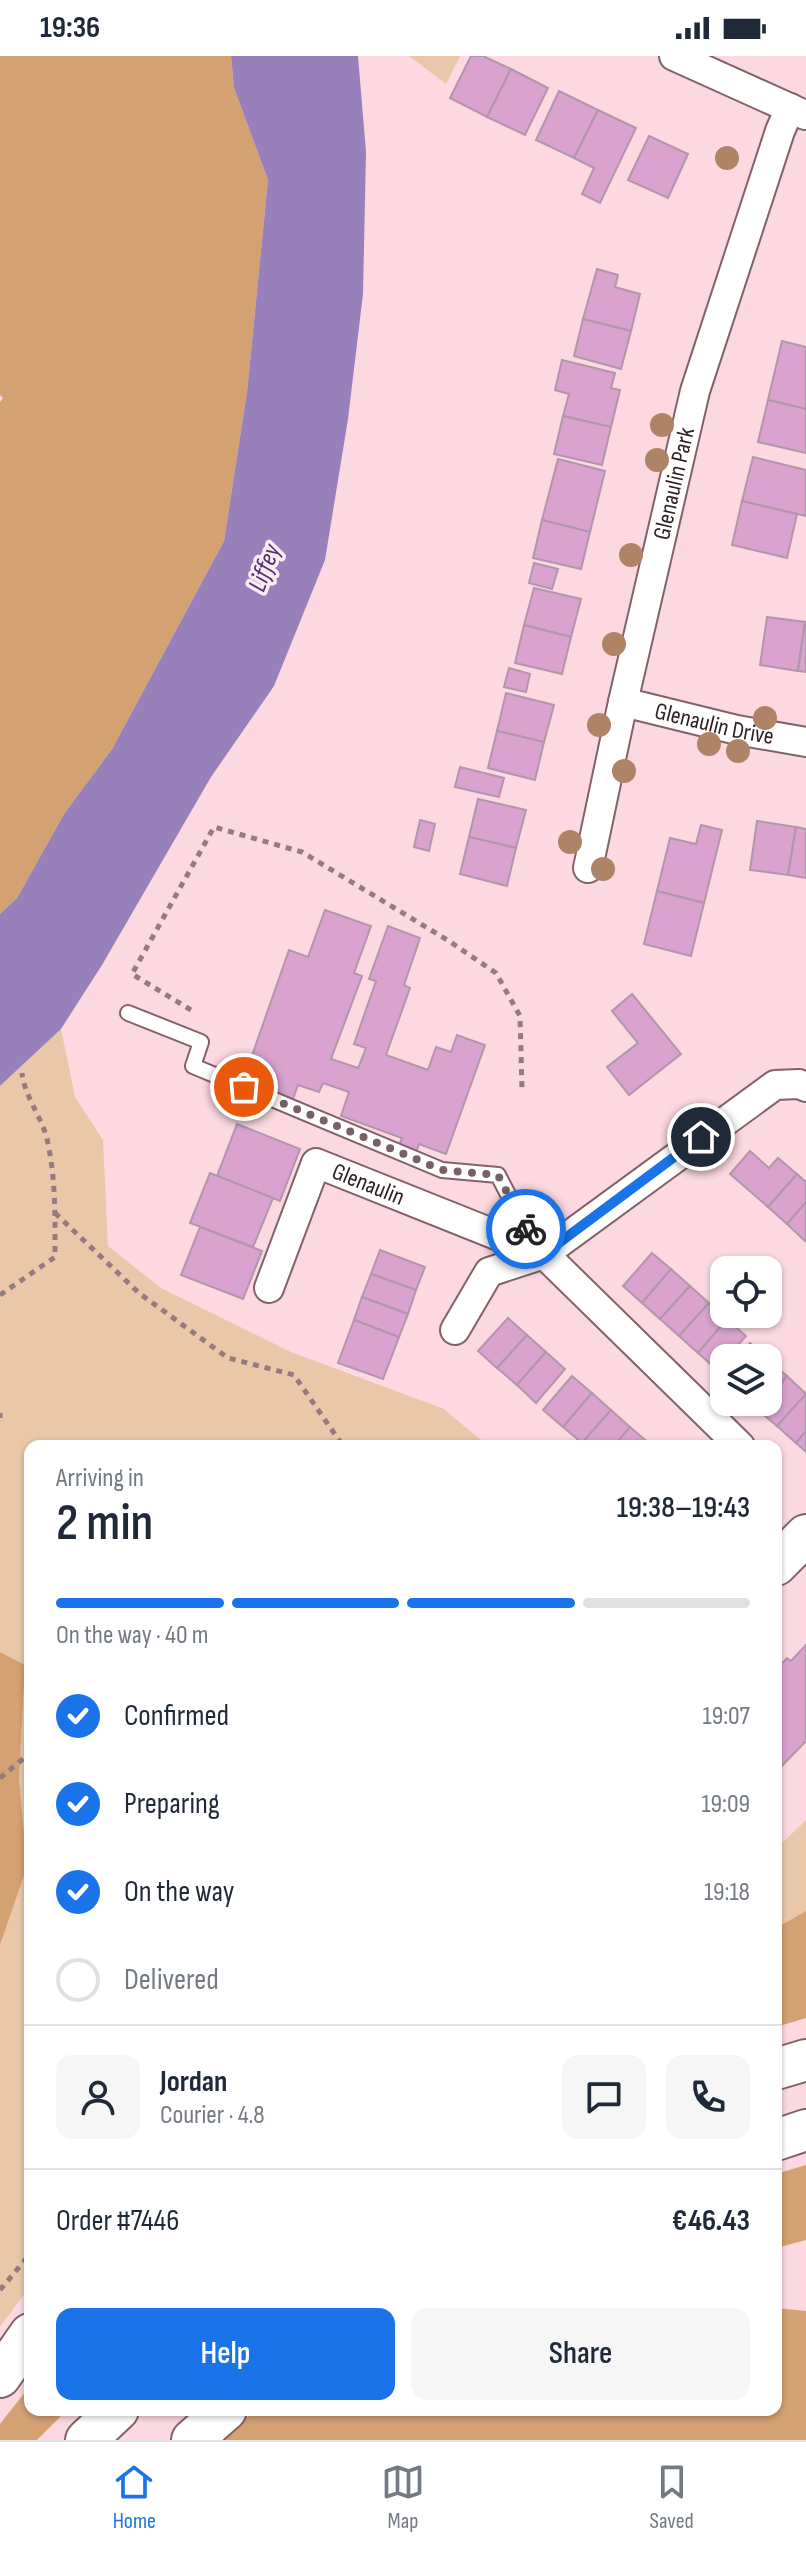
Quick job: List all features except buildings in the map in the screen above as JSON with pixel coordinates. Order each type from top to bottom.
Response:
[{"type":"main road","points":[[782,1559],[806,1535]]},
{"type":"main road","points":[[782,2067],[806,2060]]},
{"type":"main road","points":[[782,2138],[806,2130]]},
{"type":"main road","points":[[0,2377],[24,2343]]},
{"type":"main road","points":[[86,2440],[112,2416]]},
{"type":"main road","points":[[192,2440],[219,2416]]},
{"type":"street","points":[[674,56],[798,112]]},
{"type":"street","name":"Glenaulin Park","points":[[588,868],[695,391],[780,131],[798,112]]},
{"type":"street","name":"Glenaulin Drive","points":[[623,702],[737,730],[806,742]]},
{"type":"street","points":[[455,1330],[489,1272],[544,1254],[775,1085],[799,1084],[806,1087]]},
{"type":"street","name":"Glenaulin","points":[[269,1288],[316,1163],[544,1254],[734,1440]]},
{"type":"lane","points":[[128,1013],[201,1042],[193,1066],[442,1170],[498,1175],[528,1233],[544,1254]]},
{"type":"path","points":[[196,1013],[132,974],[214,827],[302,852],[496,973],[520,1016],[522,1089]]},
{"type":"path","points":[[0,1295],[55,1257],[55,1213],[48,1141],[24,1089],[22,1073]]},
{"type":"path","points":[[55,1213],[139,1293],[228,1358],[294,1375],[339,1440]]},
{"type":"path","points":[[0,1778],[24,1758]]},
{"type":"path","points":[[0,2290],[24,2261]]},
{"type":"shaded area","points":[[0,56],[231,56],[234,88],[268,180],[247,392],[224,541],[112,749],[64,814],[17,898],[0,914],[0,402],[3,398],[0,395]]},
{"type":"shaded area","points":[[409,56],[460,56],[446,84]]},
{"type":"shaded area","points":[[61,1029],[75,1097],[103,1140],[108,1246],[161,1288],[291,1352],[444,1409],[481,1440],[24,1440],[24,1664],[0,1652],[0,1086]]},
{"type":"shaded area","points":[[0,1652],[24,1664],[19,1779],[24,1876],[0,1945]]},
{"type":"shaded area","points":[[24,1684],[24,1834],[19,1779]]},
{"type":"shaded area","points":[[806,1820],[806,1911],[782,1925],[782,1843]]},
{"type":"shaded area","points":[[24,1876],[24,2294],[0,2327],[0,1945]]},
{"type":"shaded area","points":[[806,1911],[806,2018],[782,2025],[782,1925]]},
{"type":"shaded area","points":[[806,2165],[806,2240],[782,2246],[782,2172]]},
{"type":"shaded area","points":[[782,2309],[806,2311],[806,2440],[222,2440],[248,2416],[782,2416]]},
{"type":"shaded area","points":[[24,2394],[24,2416],[61,2416],[37,2440],[0,2440],[0,2424]]},
{"type":"water","name":"Liffey","points":[[231,56],[358,56],[366,152],[363,294],[348,419],[325,560],[274,686],[211,777],[102,965],[61,1029],[0,1086],[0,914],[17,898],[64,814],[112,749],[224,541],[247,392],[268,180],[234,88]]},
{"type":"way so far","points":[[244,1087],[442,1170],[498,1175],[526,1229]]},
{"type":"route","points":[[526,1229],[544,1254],[701,1137]]}]
